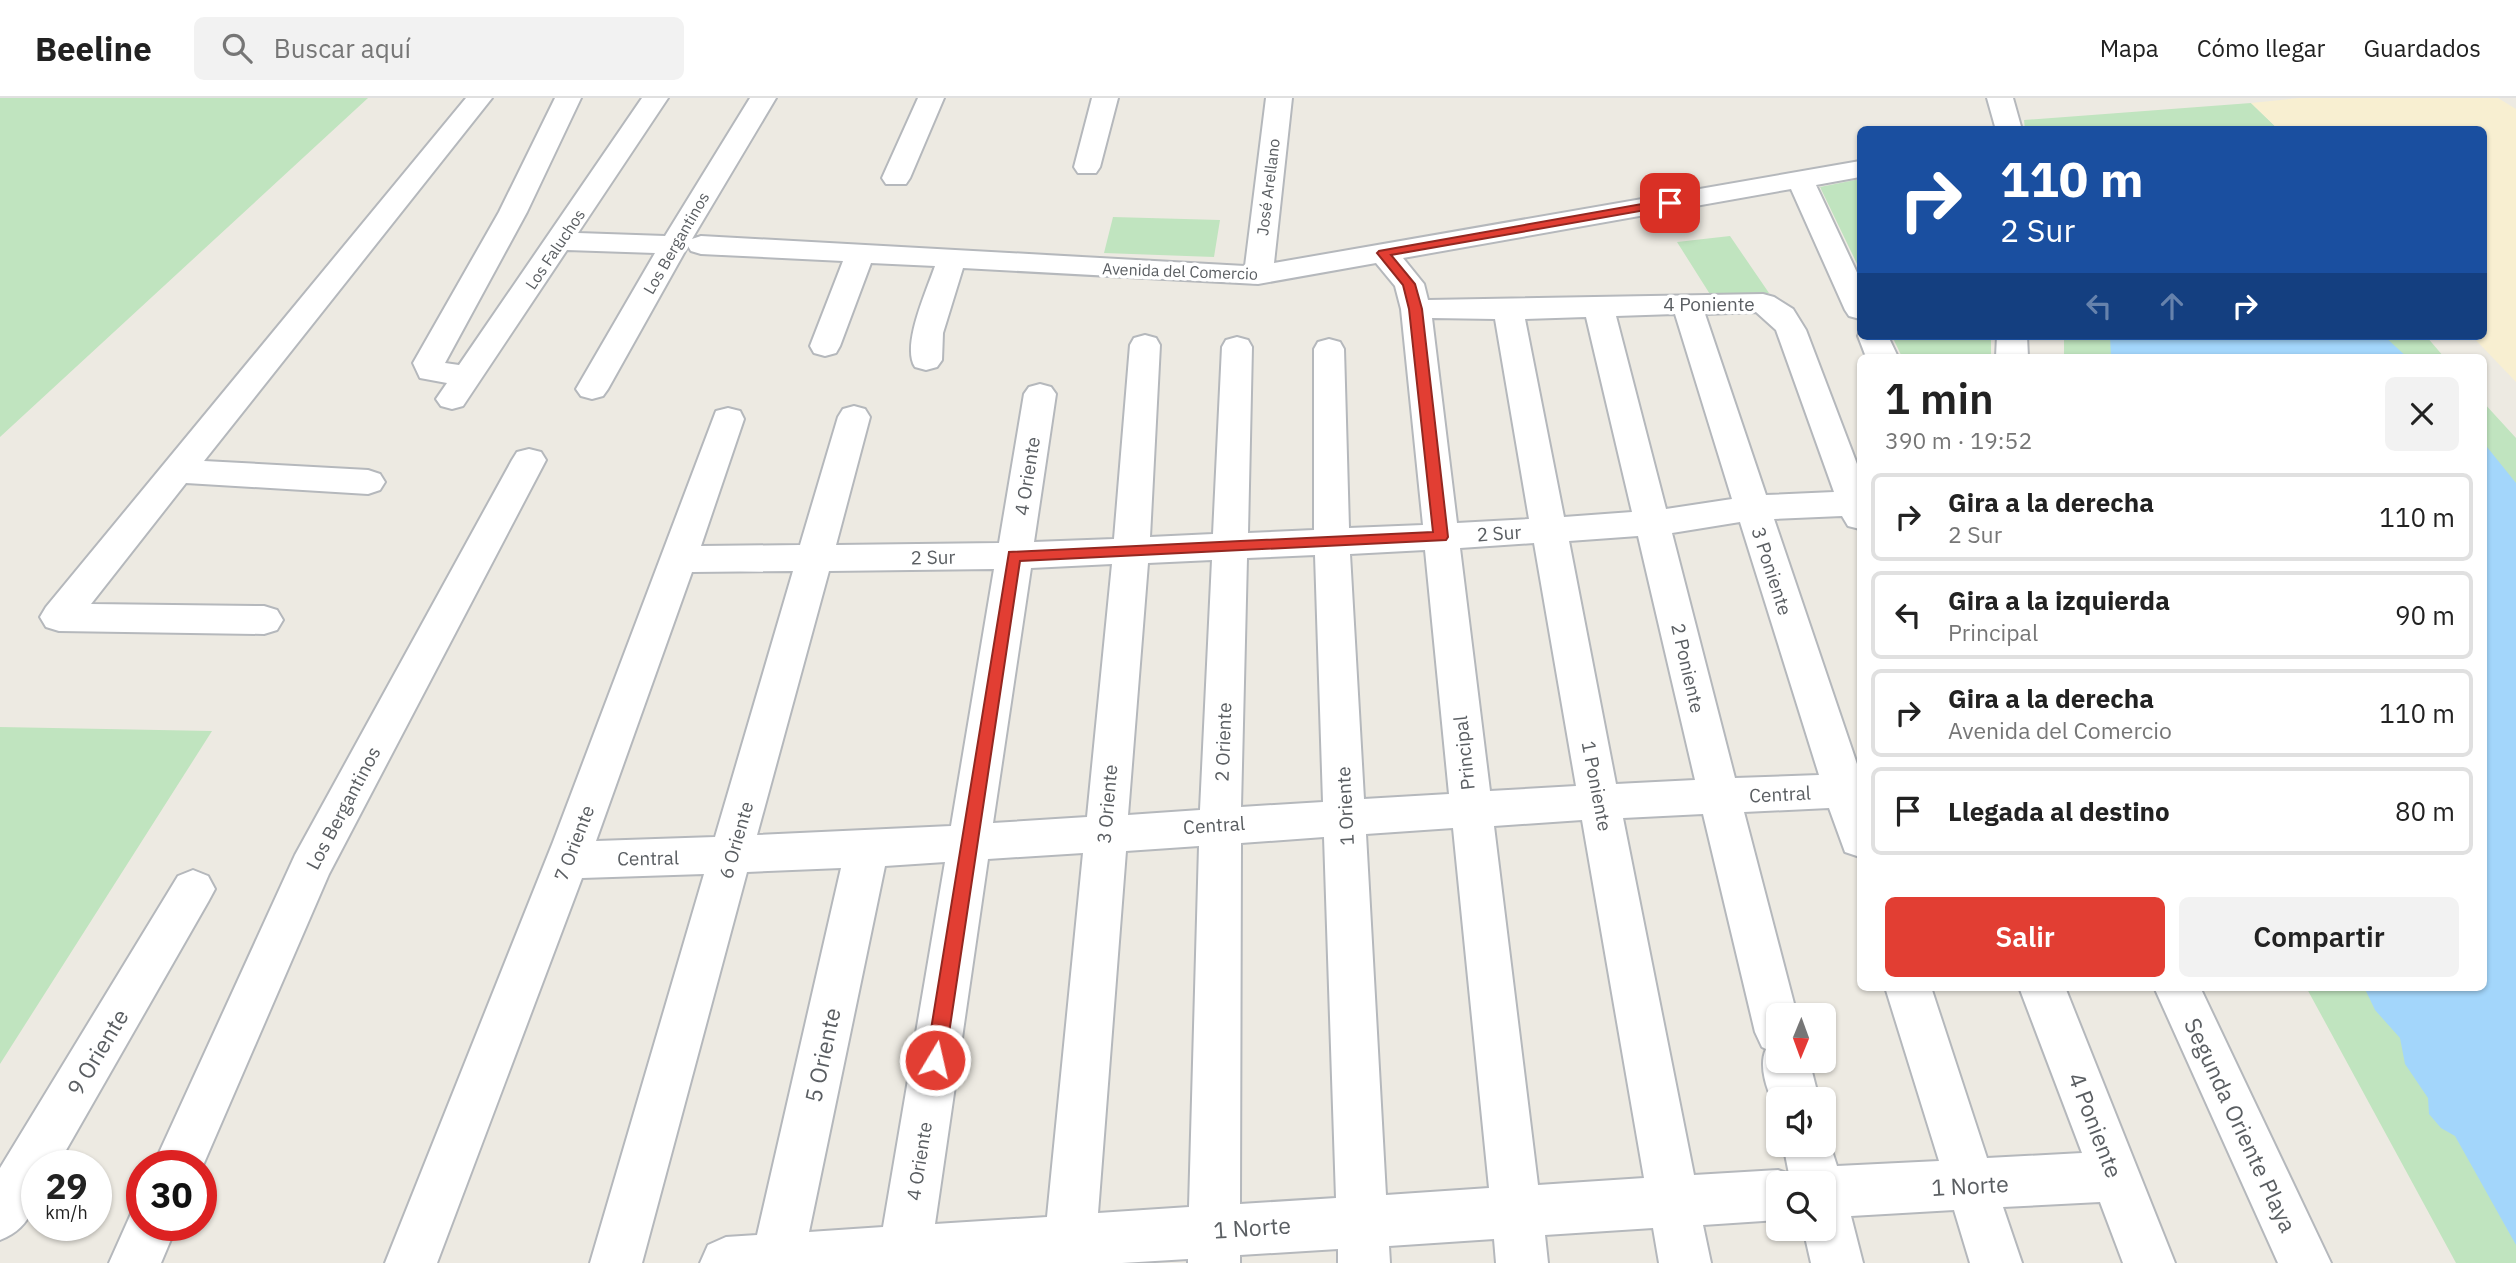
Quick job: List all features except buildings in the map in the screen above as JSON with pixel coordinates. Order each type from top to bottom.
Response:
[{"type":"street","points":[[264,620],[59,617],[479,98]]},
{"type":"street","points":[[469,376],[440,374],[431,371],[429,363],[513,212],[568,98]]},
{"type":"street","name":"Los Faluchos","points":[[452,399],[562,241],[656,98]]},
{"type":"street","name":"Los Bergantinos","points":[[592,389],[687,245],[763,98]]},
{"type":"street","points":[[896,178],[931,98]]},
{"type":"street","points":[[1087,167],[1105,98]]},
{"type":"street","name":"José Arellano","points":[[1258,275],[1279,98]]},
{"type":"street","points":[[2000,98],[2008,126]]},
{"type":"street","name":"Avenida del Comercio","points":[[562,241],[687,245],[951,261],[1258,275],[1857,170]]},
{"type":"street","points":[[1800,180],[1857,304]]},
{"type":"street","name":"Principal","points":[[1383,253],[1409,284],[1416,309],[1469,810],[1522,1263]]},
{"type":"street","points":[[825,345],[860,254]]},
{"type":"street","points":[[926,360],[928,333],[951,261]]},
{"type":"street","name":"3 Poniente","points":[[1686,303],[1752,508],[1852,790],[1857,821]]},
{"type":"street","name":"4 Poniente","points":[[1416,309],[1508,310],[1598,305],[1763,303],[1782,316],[1791,330],[1857,507]]},
{"type":"street","name":"2 Poniente","points":[[1598,305],[1771,1003]]},
{"type":"street","name":"1 Poniente","points":[[1508,310],[1685,1263]]},
{"type":"street","name":"3 Oriente","points":[[1069,1252],[1131,551],[1145,345]]},
{"type":"street","name":"2 Oriente","points":[[1214,1246],[1220,825],[1237,347]]},
{"type":"street","name":"1 Oriente","points":[[1329,349],[1332,541],[1363,1241]]},
{"type":"street","name":"4 Oriente","points":[[904,1257],[1040,394]]},
{"type":"street","name":"6 Oriente","points":[[616,1263],[854,417]]},
{"type":"street","name":"7 Oriente","points":[[411,1263],[568,860],[680,559],[728,419]]},
{"type":"street","name":"Los Bergantinos","points":[[185,1150],[310,868],[529,460]]},
{"type":"street","points":[[177,471],[368,482]]},
{"type":"street","name":"2 Sur","points":[[680,559],[1014,556],[1441,537],[1654,523],[1752,508],[1857,510]]},
{"type":"street","name":"Central","points":[[568,860],[732,856],[1346,817],[1852,790]]},
{"type":"street","name":"5 Oriente","points":[[778,1261],[867,848]]},
{"type":"street","name":"9 Oriente","points":[[0,1215],[193,889]]},
{"type":"street","points":[[1909,991],[1996,1263]]},
{"type":"street","name":"4 Poniente","points":[[2044,991],[2149,1263]]},
{"type":"street","name":"Segunda Oriente Playa","points":[[2178,991],[2305,1263]]},
{"type":"street","name":"1 Norte","points":[[1836,1191],[2116,1176]]},
{"type":"street","name":"1 Norte","points":[[726,1263],[1363,1241],[1516,1210],[1766,1196]]},
{"type":"street","points":[[135,1263],[145,1241]]},
{"type":"street","points":[[1832,1241],[1837,1263]]},
{"type":"green space","points":[[0,98],[368,98],[0,437]]},
{"type":"green space","points":[[2251,103],[2275,126],[2025,126],[2024,120]]},
{"type":"green space","points":[[1857,180],[1857,264],[1820,187]]},
{"type":"green space","points":[[1113,217],[1220,220],[1214,257],[1104,253]]},
{"type":"green space","points":[[1730,236],[1769,293],[1713,299],[1677,242]]},
{"type":"green space","points":[[1894,340],[1991,340],[1991,354],[1901,354]]},
{"type":"green space","points":[[2064,340],[2429,340],[2441,354],[2064,354]]},
{"type":"green space","points":[[2487,406],[2516,438],[2516,1263],[2456,1263],[2308,991],[2487,991]]},
{"type":"green space","points":[[0,727],[212,731],[0,1064]]},
{"type":"sand","points":[[2299,98],[2498,98],[2516,109],[2516,382],[2476,340],[2487,340],[2487,126],[2275,126],[2251,103]]},
{"type":"water","points":[[2110,340],[2388,340],[2404,354],[2111,354]]},
{"type":"water","points":[[2487,447],[2516,483],[2516,1245],[2455,1136],[2441,1128],[2429,1114],[2428,1098],[2405,1064],[2400,1038],[2375,1010],[2366,991],[2487,991]]},
{"type":"route","points":[[935,1060],[1014,556],[1441,537],[1416,309],[1409,284],[1397,266],[1383,253],[1670,203]]}]
